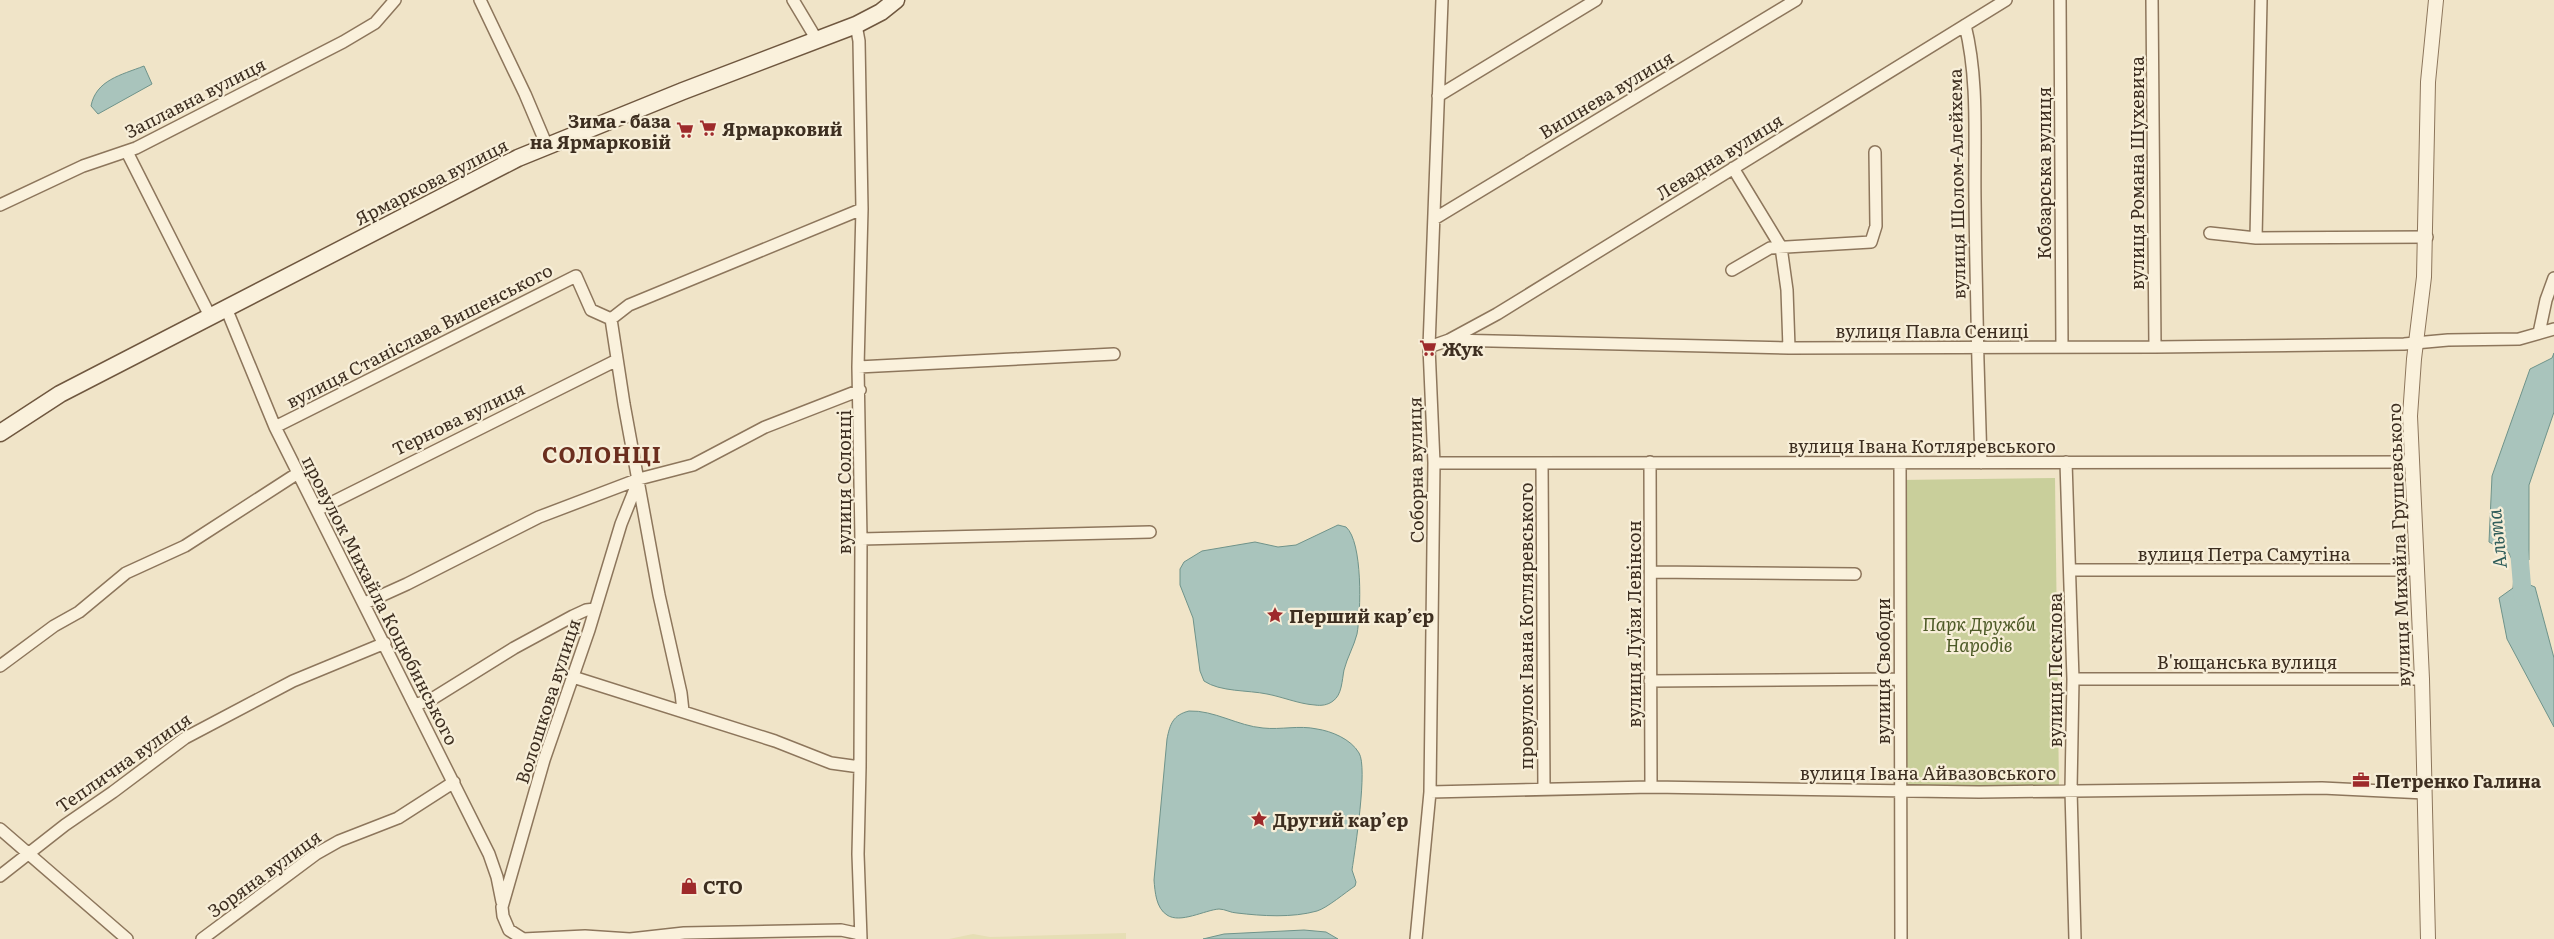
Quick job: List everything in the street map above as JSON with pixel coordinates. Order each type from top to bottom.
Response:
[{"type":"main road","name":"Ярмаркова вулиця","points":[[0,433],[60,394],[505,164],[856,25],[881,12],[896,0]]},
{"type":"street","name":"Заплавна вулиця","points":[[0,205],[95,161],[127,152],[366,30],[380,19],[395,0]]},
{"type":"street","points":[[480,0],[522,87],[547,146]]},
{"type":"street","points":[[793,0],[817,40]]},
{"type":"street","name":"Соборна вулиця","points":[[1416,939],[1430,792],[1434,463],[1429,347],[1442,0]]},
{"type":"street","points":[[1438,96],[1596,0]]},
{"type":"street","name":"Вишнева вулиця","points":[[1434,219],[1796,0]]},
{"type":"street","name":"Левадна вулиця","points":[[1449,340],[1497,314],[1965,25],[1993,3],[2006,0]]},
{"type":"street","name":"Кобзарська вулиця","points":[[2060,0],[2062,347]]},
{"type":"street","name":"вулиця Романа Шухевича","points":[[2152,0],[2155,347]]},
{"type":"street","points":[[2256,238],[2261,0]]},
{"type":"street","name":"вулиця Михайла Грушевського","points":[[2428,939],[2422,679],[2410,408],[2426,237],[2428,82],[2436,0]]},
{"type":"street","name":"вулиця Солонці","points":[[856,25],[859,41],[862,209],[858,367],[860,390],[861,539],[858,835],[860,936]]},
{"type":"street","name":"вулиця Шолом-Алейхема","points":[[1965,25],[1970,53],[1974,114],[1977,347],[1981,463]]},
{"type":"street","points":[[127,152],[210,316]]},
{"type":"street","points":[[1732,270],[1765,250],[1781,246],[1872,242],[1876,226],[1875,152]]},
{"type":"street","points":[[1733,168],[1781,246],[1787,290],[1789,348]]},
{"type":"street","points":[[682,711],[682,693],[660,595],[611,319],[629,305],[862,209]]},
{"type":"street","points":[[2210,233],[2256,238],[2426,237]]},
{"type":"street","name":"вулиця Станіслава Вишенського","points":[[276,427],[576,276],[591,310],[611,319]]},
{"type":"street","points":[[2539,333],[2548,291],[2554,278]]},
{"type":"street","name":"провулок Михайла Коцюбинського","points":[[226,308],[276,427],[365,602],[489,854],[497,876],[503,916],[509,930],[523,939],[585,936],[630,939],[684,933],[842,930],[860,936]]},
{"type":"street","name":"вулиця Павла Сениці","points":[[1449,340],[1789,348],[2155,347],[2518,339],[2554,329]]},
{"type":"street","points":[[1429,347],[1449,340]]},
{"type":"street","points":[[858,367],[1114,354]]},
{"type":"street","name":"Тернова вулиця","points":[[317,510],[617,360]]},
{"type":"street","points":[[365,602],[420,578],[534,519],[640,479],[694,465],[765,427],[860,390]]},
{"type":"street","name":"вулиця Луїзи Левінсон","points":[[1650,462],[1651,786]]},
{"type":"street","name":"вулиця Пєсклова","points":[[2066,462],[2071,570],[2073,679],[2071,790],[2075,939]]},
{"type":"street","name":"вулиця Івана Котляревського","points":[[1434,463],[2411,462]]},
{"type":"street","name":"провулок Івана Котляревського","points":[[1542,463],[1544,789]]},
{"type":"street","name":"вулиця Свободи","points":[[1900,463],[1899,790],[1901,939]]},
{"type":"street","points":[[0,666],[54,626],[79,612],[126,573],[185,546],[298,472]]},
{"type":"street","name":"Волошкова вулиця","points":[[502,907],[532,804],[621,524],[640,479]]},
{"type":"street","points":[[861,539],[1150,532]]},
{"type":"street","name":"вулиця Петра Самутіна","points":[[2071,570],[2417,570]]},
{"type":"street","points":[[1651,572],[1855,574]]},
{"type":"street","name":"Волошкова вулиця","points":[[415,706],[432,699],[514,648],[565,620],[586,610],[595,609]]},
{"type":"street","name":"Теплична вулиця","points":[[0,876],[185,738],[293,681],[385,643]]},
{"type":"street","points":[[573,676],[775,741],[830,763],[860,767]]},
{"type":"street","points":[[1650,681],[1900,679]]},
{"type":"street","name":"В'ющанська вулиця","points":[[2073,679],[2422,679]]},
{"type":"street","name":"Зоряна вулиця","points":[[202,939],[316,854],[339,841],[398,818],[454,782]]},
{"type":"street","name":"вулиця Івана Айвазовського","points":[[1430,792],[1651,786],[1998,792],[2322,788],[2425,793]]},
{"type":"street","points":[[0,829],[127,939]]},
{"type":"shaded area","points":[[1126,933],[1126,939],[949,939],[973,934],[990,937]]},
{"type":"green space","name":"Парк Дружби Народів","points":[[2055,478],[2059,788],[1902,788],[1899,480]]},
{"type":"water","points":[[144,66],[152,84],[98,114],[91,106],[98,90],[118,76]]},
{"type":"water","points":[[2554,353],[2554,412],[2529,485],[2529,560],[2513,562],[2509,553],[2489,542],[2492,476],[2530,369],[2552,358]]},
{"type":"water","name":"Перший кар’єр","points":[[1338,525],[1346,527],[1352,535],[1358,562],[1360,594],[1357,634],[1345,666],[1340,691],[1336,698],[1324,705],[1309,704],[1267,694],[1218,687],[1204,681],[1200,671],[1193,618],[1180,585],[1180,569],[1184,562],[1202,551],[1255,542],[1278,547],[1296,545]]},
{"type":"water","points":[[2526,574],[2530,585],[2535,587],[2554,658],[2554,727],[2507,639],[2499,598],[2513,588],[2514,575]]},
{"type":"water","name":"Другий кар’єр","points":[[1189,711],[1217,715],[1254,727],[1304,727],[1322,730],[1340,736],[1355,748],[1359,753],[1361,761],[1362,791],[1352,870],[1356,882],[1355,886],[1317,911],[1297,915],[1257,915],[1219,909],[1179,918],[1172,917],[1163,912],[1157,899],[1154,880],[1167,739],[1173,721],[1179,715]]},
{"type":"water","points":[[1304,930],[1326,932],[1338,939],[1203,939],[1224,934]]},
{"type":"waterway","name":"Альта","points":[[2518,538],[2523,597]]},
{"type":"place","name":"Ярмарковий","points":[[708,128]]},
{"type":"place","name":"Зима - база на Ярмарковій","points":[[685,130]]},
{"type":"place","name":"Жук","points":[[1428,348]]},
{"type":"place","name":"Перший кар’єр","points":[[1275,615]]},
{"type":"place","name":"Петренко Галина","points":[[2361,780]]},
{"type":"place","name":"Другий кар’єр","points":[[1259,819]]},
{"type":"place","name":"СТО","points":[[689,886]]},
{"type":"district","name":"СОЛОНЦІ","points":[[602,453]]}]
